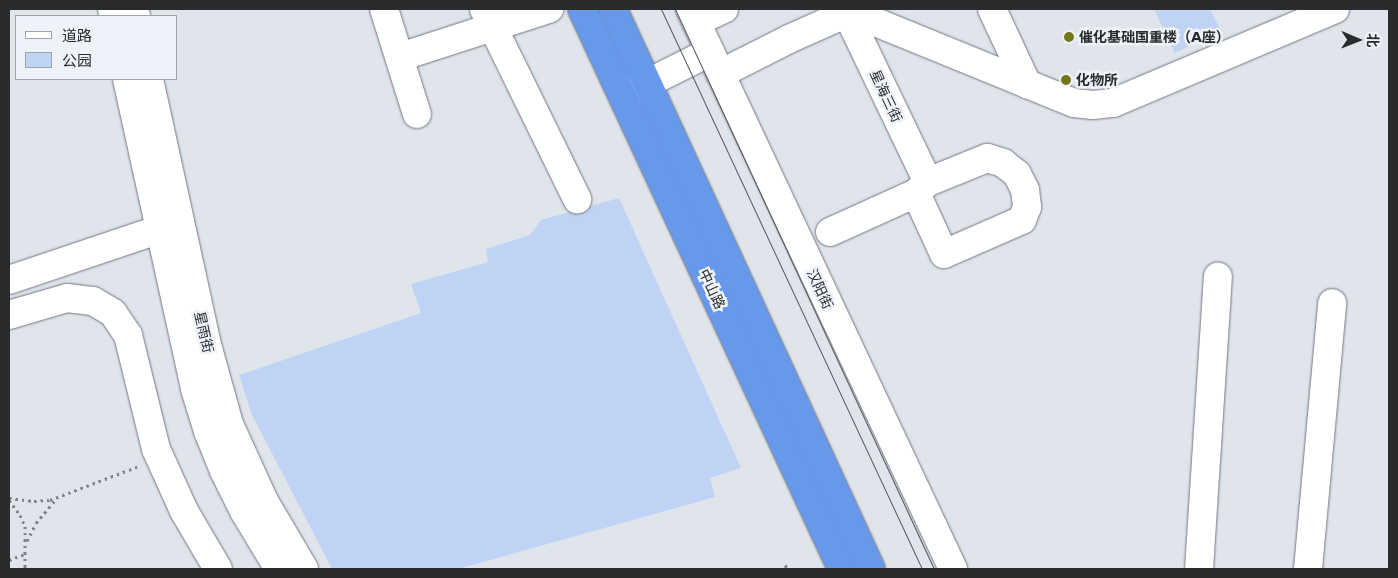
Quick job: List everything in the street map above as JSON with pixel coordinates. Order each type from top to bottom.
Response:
[{"type":"highway","name":"中山路","points":[[582,9],[842,569]]},
{"type":"highway","name":"中山路","points":[[613,9],[871,569]]},
{"type":"street","points":[[384,9],[417,114]]},
{"type":"street","points":[[400,57],[489,18],[549,9]]},
{"type":"street","points":[[518,77],[515,51],[521,37],[529,28],[582,9]]},
{"type":"street","points":[[693,15],[724,9]]},
{"type":"street","points":[[992,9],[1026,84]]},
{"type":"street","points":[[623,96],[647,84],[789,39],[846,11],[854,10],[873,21],[1074,103],[1093,105],[1113,103],[1283,19],[1335,9]]},
{"type":"street","name":"星海三街","points":[[830,232],[922,188],[846,11]]},
{"type":"street","name":"汉阳街","points":[[693,15],[953,569]]},
{"type":"street","points":[[489,18],[577,199]]},
{"type":"street","name":"星雨街","points":[[127,80],[229,424],[264,501],[304,569]]},
{"type":"street","name":"星雨街","points":[[149,80],[195,389],[208,431],[224,471],[244,511],[279,569]]},
{"type":"street","points":[[9,280],[170,226]]},
{"type":"street","points":[[1198,569],[1218,277]]},
{"type":"street","points":[[9,314],[67,298],[93,301],[113,313],[128,335],[156,449],[184,511],[218,569]]},
{"type":"street","points":[[1308,569],[1332,303]]},
{"type":"path","points":[[9,499],[34,501],[59,497],[160,458]]},
{"type":"path","points":[[26,544],[36,523],[59,497]]},
{"type":"path","points":[[9,499],[25,526],[26,569]]},
{"type":"path","points":[[9,560],[25,554]]},
{"type":"path","points":[[785,565],[788,569]]},
{"type":"green space","points":[[1154,9],[1210,9],[1221,31],[1175,53]]},
{"type":"green space","points":[[619,198],[741,468],[710,478],[715,497],[458,569],[332,569],[252,415],[239,375],[421,313],[411,284],[488,262],[486,249],[530,235],[541,220]]},
{"type":"tram line","points":[[661,9],[922,569]]},
{"type":"tram line","points":[[675,9],[934,569]]},
{"type":"place","name":"催化基础国重楼（A座）","points":[[1069,37]]},
{"type":"place","name":"化物所","points":[[1066,80]]}]
